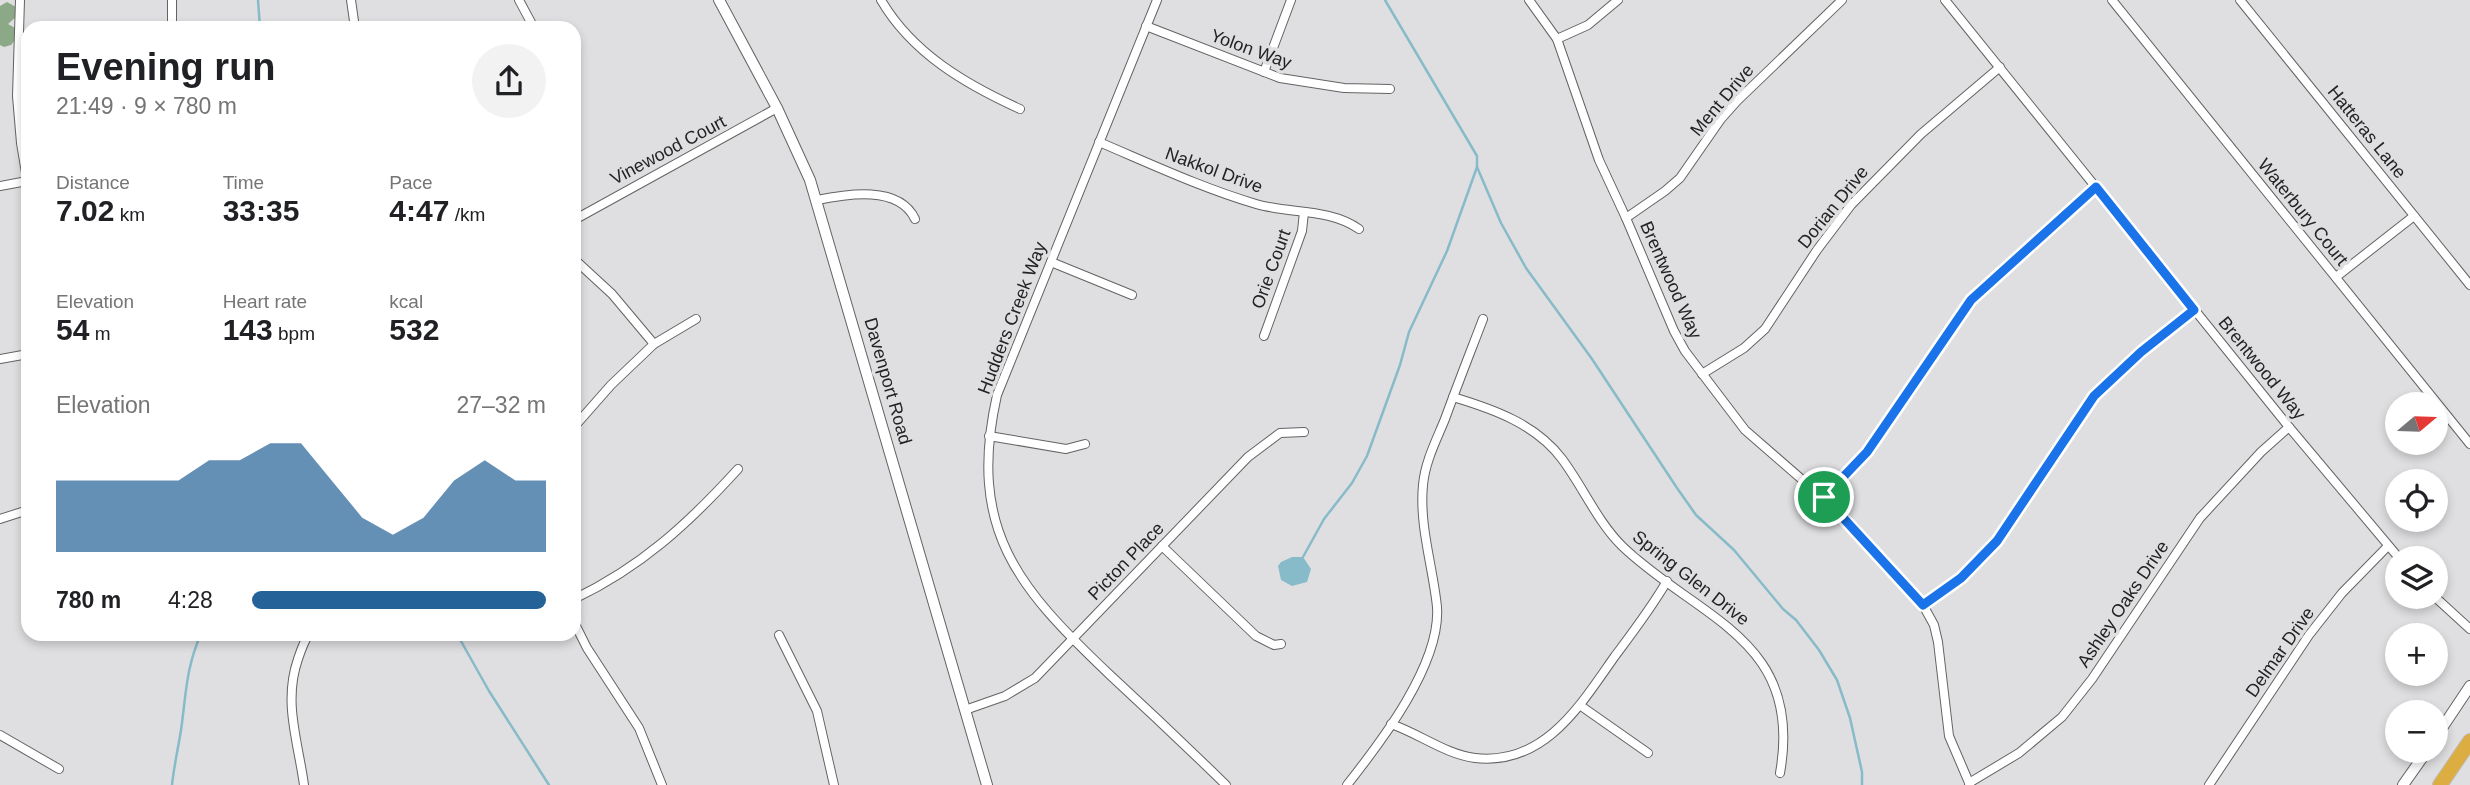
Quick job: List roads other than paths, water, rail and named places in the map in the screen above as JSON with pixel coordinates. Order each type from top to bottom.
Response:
[{"type":"highway","points":[[2440,785],[2470,741]]},
{"type":"street","points":[[20,0],[17,96],[21,143]]},
{"type":"street","points":[[172,0],[172,21]]},
{"type":"street","points":[[351,0],[354,21]]},
{"type":"street","points":[[520,0],[530,21]]},
{"type":"street","name":"Davenport Road","points":[[719,0],[803,162],[817,200],[987,785]]},
{"type":"street","points":[[881,0],[901,29],[922,51],[973,86],[1020,109]]},
{"type":"street","name":"Hudders Creek Way","points":[[1157,0],[997,395],[989,436],[988,480],[1004,547],[1027,589],[1073,639],[1226,785]]},
{"type":"street","points":[[1264,72],[1291,0]]},
{"type":"street","name":"Brentwood Way","points":[[1529,0],[1557,40],[1599,160],[1674,331],[1702,374],[1745,430],[1824,497],[1923,605],[1934,625],[1938,642],[1949,736],[1969,784]]},
{"type":"street","points":[[1557,40],[1588,25],[1618,0]]},
{"type":"street","name":"Ment Drive","points":[[1626,218],[1680,178],[1721,119],[1842,0]]},
{"type":"street","name":"Brentwood Way","points":[[1945,0],[2289,427],[2388,545]]},
{"type":"street","name":"Waterbury Court","points":[[2112,0],[2470,443]]},
{"type":"street","name":"Hatteras Lane","points":[[2240,0],[2470,285]]},
{"type":"street","name":"Yolon Way","points":[[1146,26],[1264,72],[1302,83],[1344,88],[1391,89]]},
{"type":"street","name":"Dorian Drive","points":[[1702,374],[1744,348],[1765,329],[1817,250],[1851,205],[1921,134],[2000,67]]},
{"type":"street","name":"Vinewood Court","points":[[581,215],[776,108]]},
{"type":"street","name":"Nakkol Drive","points":[[1099,142],[1231,196],[1260,205],[1345,219],[1359,229]]},
{"type":"street","points":[[0,186],[21,184]]},
{"type":"street","points":[[1824,497],[1867,452],[1971,300],[2096,187]]},
{"type":"street","points":[[817,200],[850,194],[883,197],[901,202],[912,211],[915,219]]},
{"type":"street","name":"Orie Court","points":[[1264,336],[1302,231],[1304,212]]},
{"type":"street","points":[[2336,277],[2414,216]]},
{"type":"street","points":[[1051,262],[1132,295]]},
{"type":"street","points":[[581,265],[612,294],[654,344]]},
{"type":"street","points":[[1923,605],[1961,578],[1997,541],[2094,396],[2141,352],[2194,310]]},
{"type":"street","points":[[581,419],[611,385],[654,344],[696,319]]},
{"type":"street","points":[[1347,785],[1372,753],[1423,671],[1435,637],[1437,608],[1423,514],[1423,486],[1427,464],[1483,320]]},
{"type":"street","points":[[0,359],[21,355]]},
{"type":"street","name":"Spring Glen Drive","points":[[1453,397],[1508,417],[1542,438],[1563,460],[1614,537],[1630,553],[1735,631],[1756,655],[1780,704],[1785,746],[1780,773]]},
{"type":"street","name":"Ashley Oaks Drive","points":[[1969,784],[2019,753],[2062,717],[2092,679],[2200,518],[2261,452],[2289,427]]},
{"type":"street","name":"Picton Place","points":[[965,710],[997,700],[1024,686],[1073,639],[1229,475],[1268,440],[1284,432],[1304,432]]},
{"type":"street","points":[[989,436],[1066,449],[1085,444]]},
{"type":"street","points":[[581,595],[613,579],[661,546],[697,514],[738,469]]},
{"type":"street","points":[[0,519],[21,512]]},
{"type":"street","name":"Delmar Drive","points":[[2209,785],[2309,635],[2342,593],[2388,545]]},
{"type":"street","points":[[1162,546],[1256,636],[1273,645],[1281,645]]},
{"type":"street","points":[[1391,724],[1457,754],[1477,758],[1494,758],[1522,751],[1541,742],[1581,706],[1667,581]]},
{"type":"street","points":[[2448,609],[2470,629]]},
{"type":"street","points":[[779,635],[817,711],[834,785]]},
{"type":"street","points":[[581,636],[639,728],[662,785]]},
{"type":"street","points":[[304,785],[290,701],[292,679],[306,641]]},
{"type":"street","points":[[2448,719],[2470,686]]},
{"type":"street","points":[[1581,706],[1648,753]]},
{"type":"street","points":[[0,735],[59,769]]},
{"type":"street","points":[[2403,785],[2419,763]]},
{"type":"water","points":[[1292,557],[1303,557],[1311,569],[1307,582],[1292,586],[1281,580],[1278,566]]},
{"type":"waterway","points":[[258,0],[260,21]]},
{"type":"waterway","points":[[1303,557],[1324,519],[1352,483],[1367,456],[1409,332],[1447,251],[1477,167],[1477,156],[1385,0]]},
{"type":"waterway","points":[[1477,167],[1501,223],[1526,268],[1592,359],[1696,515],[1734,550],[1819,650],[1837,680],[1850,718],[1862,772],[1862,785]]},
{"type":"waterway","points":[[172,785],[189,670],[198,641]]},
{"type":"waterway","points":[[461,641],[489,691],[549,785]]}]
